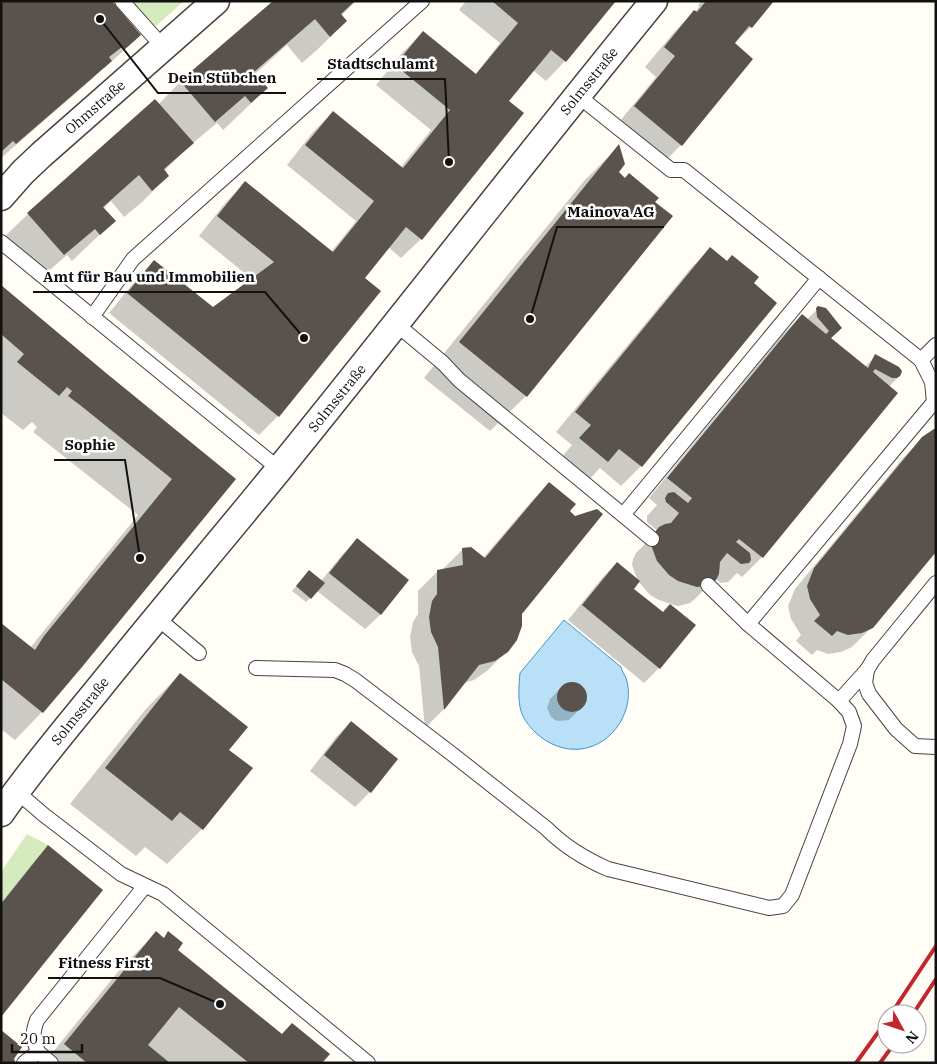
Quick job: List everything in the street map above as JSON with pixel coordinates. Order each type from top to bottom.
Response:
[{"type":"street","name":"Ohmstraße","points":[[2,195],[41,155],[216,1]]},
{"type":"street","name":"Solmsstraße","points":[[1,812],[8,783],[156,617],[280,469],[654,1]]},
{"type":"lane","points":[[122,1],[163,47]]},
{"type":"lane","points":[[92,317],[133,259],[422,1]]},
{"type":"lane","points":[[577,95],[671,170],[684,170],[921,360],[934,380],[935,403],[748,624]]},
{"type":"lane","points":[[1,242],[280,469]]},
{"type":"lane","points":[[623,515],[819,278]]},
{"type":"lane","points":[[396,324],[443,363],[459,380],[652,539]]},
{"type":"lane","points":[[921,360],[936,345]]},
{"type":"lane","points":[[839,702],[936,583]]},
{"type":"lane","points":[[256,668],[334,670],[345,674],[468,766],[546,828],[558,840],[592,862],[608,869],[769,908],[783,906],[792,895],[850,744],[854,726],[849,712],[839,702],[748,624],[708,585]]},
{"type":"lane","points":[[156,617],[199,653]]},
{"type":"lane","points":[[867,670],[865,683],[869,694],[896,729],[915,746],[936,747]]},
{"type":"lane","points":[[8,783],[44,816],[121,874],[163,894],[368,1063]]},
{"type":"lane","points":[[51,1063],[38,1052],[33,1041],[33,1030],[37,1020],[145,886]]},
{"type":"lane","points":[[24,1063],[38,1052]]},
{"type":"green space","points":[[130,1],[184,1],[156,26]]},
{"type":"green space","points":[[27,834],[48,845],[1,904],[1,872]]},
{"type":"water","points":[[564,620],[621,667],[626,678],[628,690],[628,701],[620,723],[603,740],[593,746],[581,749],[562,748],[541,737],[522,715],[519,703],[520,673]]},
{"type":"building","points":[[1,1],[112,1],[141,35],[124,50],[122,47],[109,57],[112,61],[16,144],[13,141],[1,152]]},
{"type":"building","points":[[273,1],[355,1],[341,14],[347,21],[330,37],[315,19],[254,72],[268,88],[251,103],[245,96],[215,122],[180,81]]},
{"type":"building","points":[[492,1],[616,1],[566,62],[551,50],[509,101],[524,113],[422,240],[406,227],[365,278],[381,291],[279,417],[127,293],[154,260],[213,307],[274,262],[217,216],[245,181],[333,252],[374,201],[305,145],[333,111],[403,168],[450,110],[395,65],[423,31],[476,74],[518,23]]},
{"type":"building","points":[[706,1],[774,1],[752,28],[749,26],[735,43],[753,59],[682,146],[634,106],[675,56],[664,47],[694,10],[697,12]]},
{"type":"building","points":[[155,99],[194,143],[164,169],[169,176],[152,191],[139,175],[103,207],[116,221],[100,235],[95,229],[64,255],[27,213]]},
{"type":"building","points":[[619,144],[625,164],[619,172],[625,178],[629,173],[659,198],[655,202],[673,216],[527,397],[459,342]]},
{"type":"building","points":[[710,247],[727,261],[732,255],[759,277],[754,283],[777,303],[642,467],[619,449],[608,462],[579,438],[591,425],[575,412]]},
{"type":"building","points":[[1,285],[236,479],[43,713],[1,679],[1,623],[35,650],[44,636],[172,479],[68,396],[72,391],[67,387],[59,396],[17,362],[24,354],[1,334]]},
{"type":"building","points":[[818,306],[826,308],[842,328],[831,338],[868,368],[875,354],[899,367],[902,371],[897,378],[892,378],[875,369],[873,372],[898,393],[763,558],[739,539],[736,542],[750,553],[751,560],[749,563],[741,564],[727,553],[720,562],[719,574],[716,580],[711,584],[697,587],[678,581],[669,575],[657,561],[651,545],[652,538],[659,527],[671,523],[679,513],[666,502],[665,498],[668,493],[674,492],[688,503],[692,498],[667,478],[802,314],[826,334],[829,331],[817,317],[816,308]]},
{"type":"building","points":[[936,429],[936,552],[873,628],[862,633],[848,635],[837,631],[832,636],[814,621],[820,615],[810,599],[807,586],[814,568],[922,437]]},
{"type":"building","points":[[549,482],[576,504],[570,511],[575,516],[597,509],[603,514],[522,614],[522,626],[517,640],[508,652],[495,661],[479,665],[444,710],[438,647],[431,632],[429,617],[432,601],[437,594],[437,570],[463,565],[462,548],[471,547],[485,558]]},
{"type":"building","points":[[357,538],[409,580],[381,615],[329,573]]},
{"type":"building","points":[[617,562],[640,581],[634,589],[663,612],[670,604],[696,625],[660,669],[582,605]]},
{"type":"building","points":[[309,570],[325,583],[311,599],[296,586]]},
{"type":"building","points":[[180,673],[248,727],[229,750],[253,768],[203,830],[180,812],[172,821],[105,768]]},
{"type":"building","points":[[572,682],[583,686],[587,697],[583,708],[572,712],[561,708],[557,697],[561,686]]},
{"type":"building","points":[[351,721],[398,759],[371,793],[324,755]]},
{"type":"building","points":[[48,845],[103,890],[1,1017],[1,904]]},
{"type":"building","points":[[156,931],[164,938],[168,931],[183,943],[178,950],[282,1034],[292,1023],[330,1054],[322,1063],[249,1063],[179,1007],[148,1045],[170,1063],[87,1063],[64,1044]]},
{"type":"building","points":[[1,1030],[22,1047],[14,1059],[14,1063],[1,1063]]},
{"type":"railway","points":[[898,1004],[936,946]]},
{"type":"railway","points":[[920,1004],[936,979]]},
{"type":"railway","points":[[856,1063],[877,1034]]},
{"type":"railway","points":[[880,1063],[887,1054]]},
{"type":"place","name":"Dein Stübchen","points":[[100,19]]},
{"type":"place","name":"Stadtschulamt","points":[[449,162]]},
{"type":"place","name":"Mainova AG","points":[[530,319]]},
{"type":"place","name":"Amt für Bau und Immobilien","points":[[304,338]]},
{"type":"place","name":"Sophie","points":[[140,558]]},
{"type":"place","name":"Fitness First","points":[[220,1004]]}]
